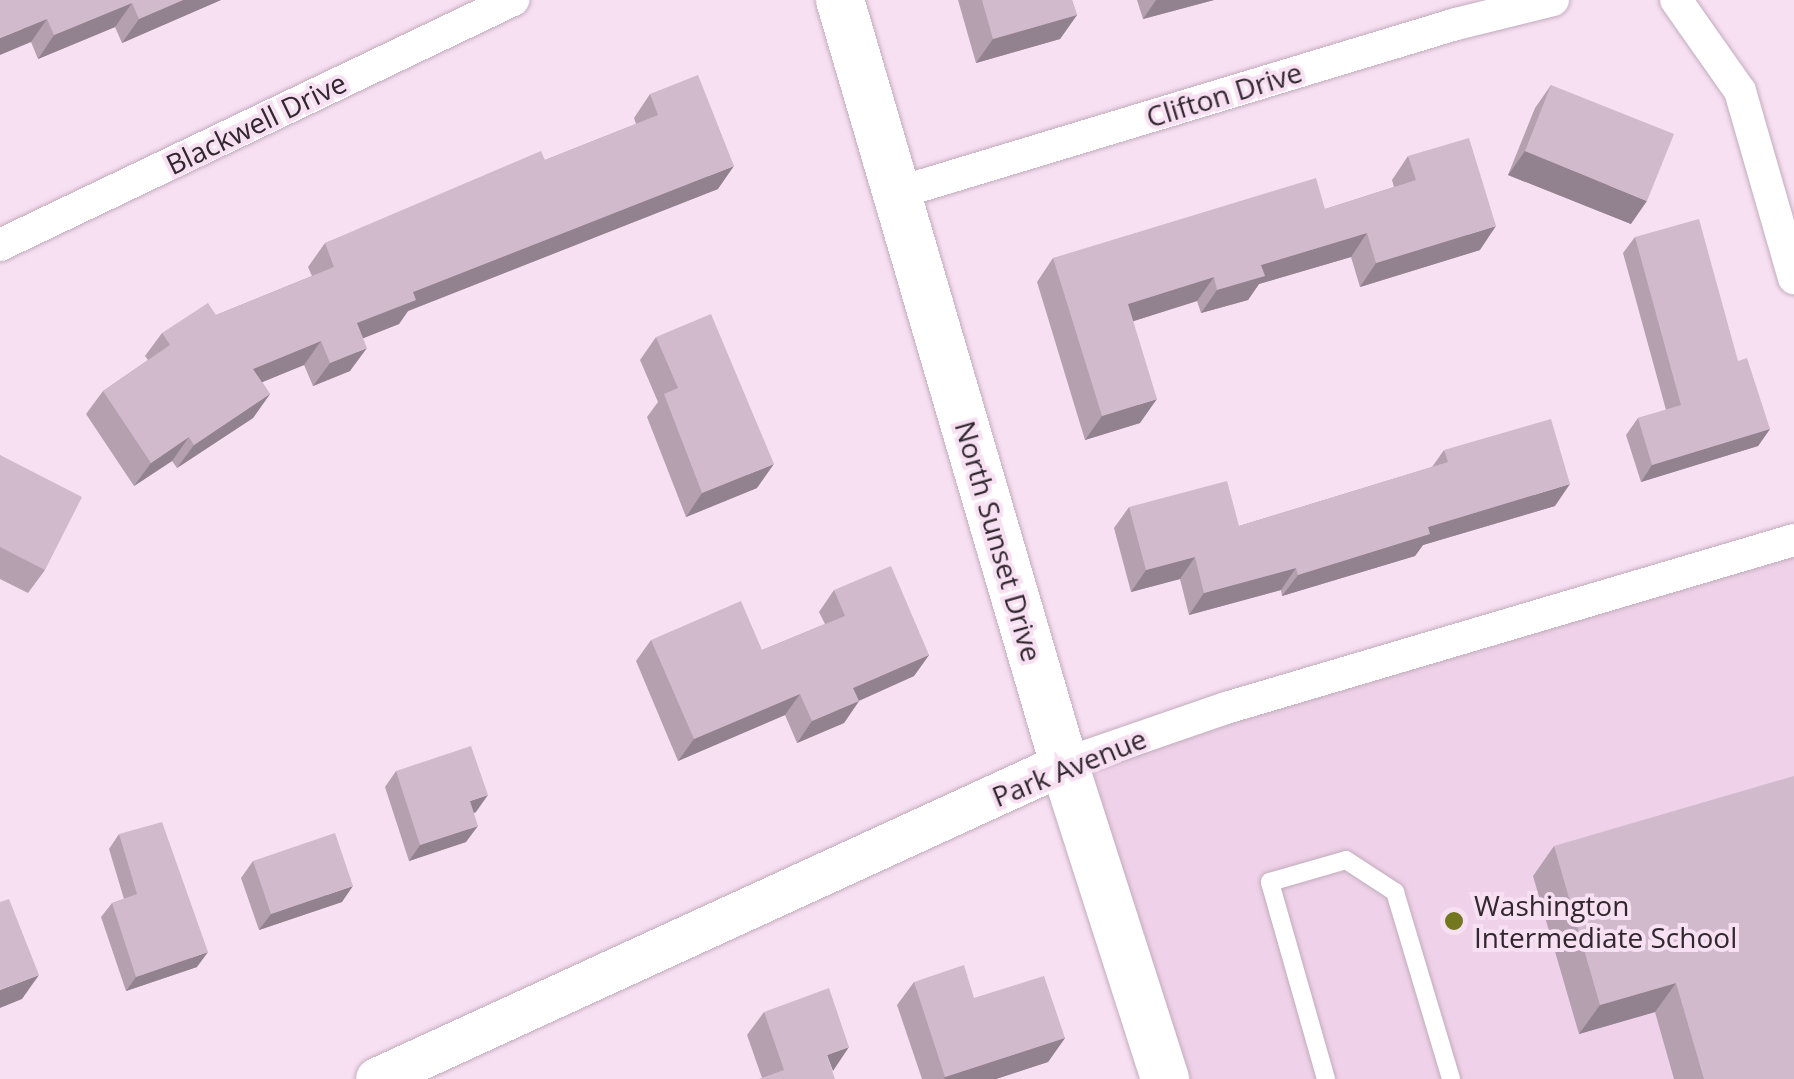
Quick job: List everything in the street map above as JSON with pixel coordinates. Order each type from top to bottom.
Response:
[{"type":"main road","name":"North Sunset Drive","points":[[840,0],[1064,764],[1164,1079]]},
{"type":"street","name":"Blackwell Drive","points":[[0,245],[513,0]]},
{"type":"street","name":"Clifton Drive","points":[[897,193],[1456,24],[1553,0]]},
{"type":"street","points":[[1676,0],[1740,91],[1794,278]]},
{"type":"street","name":"Park Avenue","points":[[376,1079],[1064,764],[1226,708],[1794,540]]},
{"type":"lane","points":[[1326,1079],[1270,882],[1346,860],[1395,892],[1451,1079]]},
{"type":"shaded area","name":"Washington Intermediate School","points":[[1794,540],[1794,1079],[1165,1079],[1064,764]]},
{"type":"building","points":[[0,0],[183,0],[139,19],[132,3],[54,35],[47,19],[0,38]]},
{"type":"building","points":[[982,0],[1072,0],[1077,15],[993,39]]},
{"type":"building","points":[[698,75],[734,166],[413,292],[416,300],[357,323],[367,348],[330,363],[321,341],[253,369],[270,394],[194,445],[189,437],[151,463],[103,391],[170,345],[162,333],[208,303],[216,315],[334,267],[325,243],[541,151],[545,160],[658,115],[650,94]]},
{"type":"building","points":[[1551,85],[1674,134],[1647,201],[1525,151]]},
{"type":"building","points":[[1469,138],[1496,226],[1376,263],[1367,233],[1261,265],[1265,276],[1217,290],[1214,277],[1128,304],[1157,399],[1102,416],[1053,258],[1316,178],[1325,209],[1416,180],[1408,156]]},
{"type":"building","points":[[1699,219],[1738,361],[1747,358],[1770,429],[1652,465],[1638,418],[1681,405],[1635,237]]},
{"type":"building","points":[[711,314],[774,464],[702,493],[664,394],[678,388],[656,337]]},
{"type":"building","points":[[1551,419],[1570,484],[1428,527],[1430,534],[1298,575],[1296,568],[1204,593],[1195,557],[1146,570],[1129,507],[1227,481],[1239,526],[1448,462],[1444,450]]},
{"type":"building","points":[[0,455],[82,497],[45,570],[0,547]]},
{"type":"building","points":[[891,566],[929,655],[853,688],[859,701],[812,721],[800,694],[694,739],[651,640],[741,601],[762,650],[845,616],[834,590]]},
{"type":"building","points":[[471,746],[488,795],[470,801],[478,826],[420,845],[396,771]]},
{"type":"building","points":[[1794,776],[1794,1079],[1704,1079],[1676,983],[1600,1005],[1554,846]]},
{"type":"building","points":[[162,822],[208,952],[136,977],[112,903],[137,894],[119,834]]},
{"type":"building","points":[[335,833],[353,886],[271,914],[253,861]]},
{"type":"building","points":[[9,899],[39,975],[0,990],[0,902]]},
{"type":"building","points":[[964,965],[974,998],[1044,976],[1065,1038],[945,1077],[914,982]]},
{"type":"building","points":[[829,988],[849,1047],[827,1055],[835,1079],[759,1079],[784,1070],[764,1012]]},
{"type":"place","name":"Washington Intermediate School","points":[[1454,921]]}]
